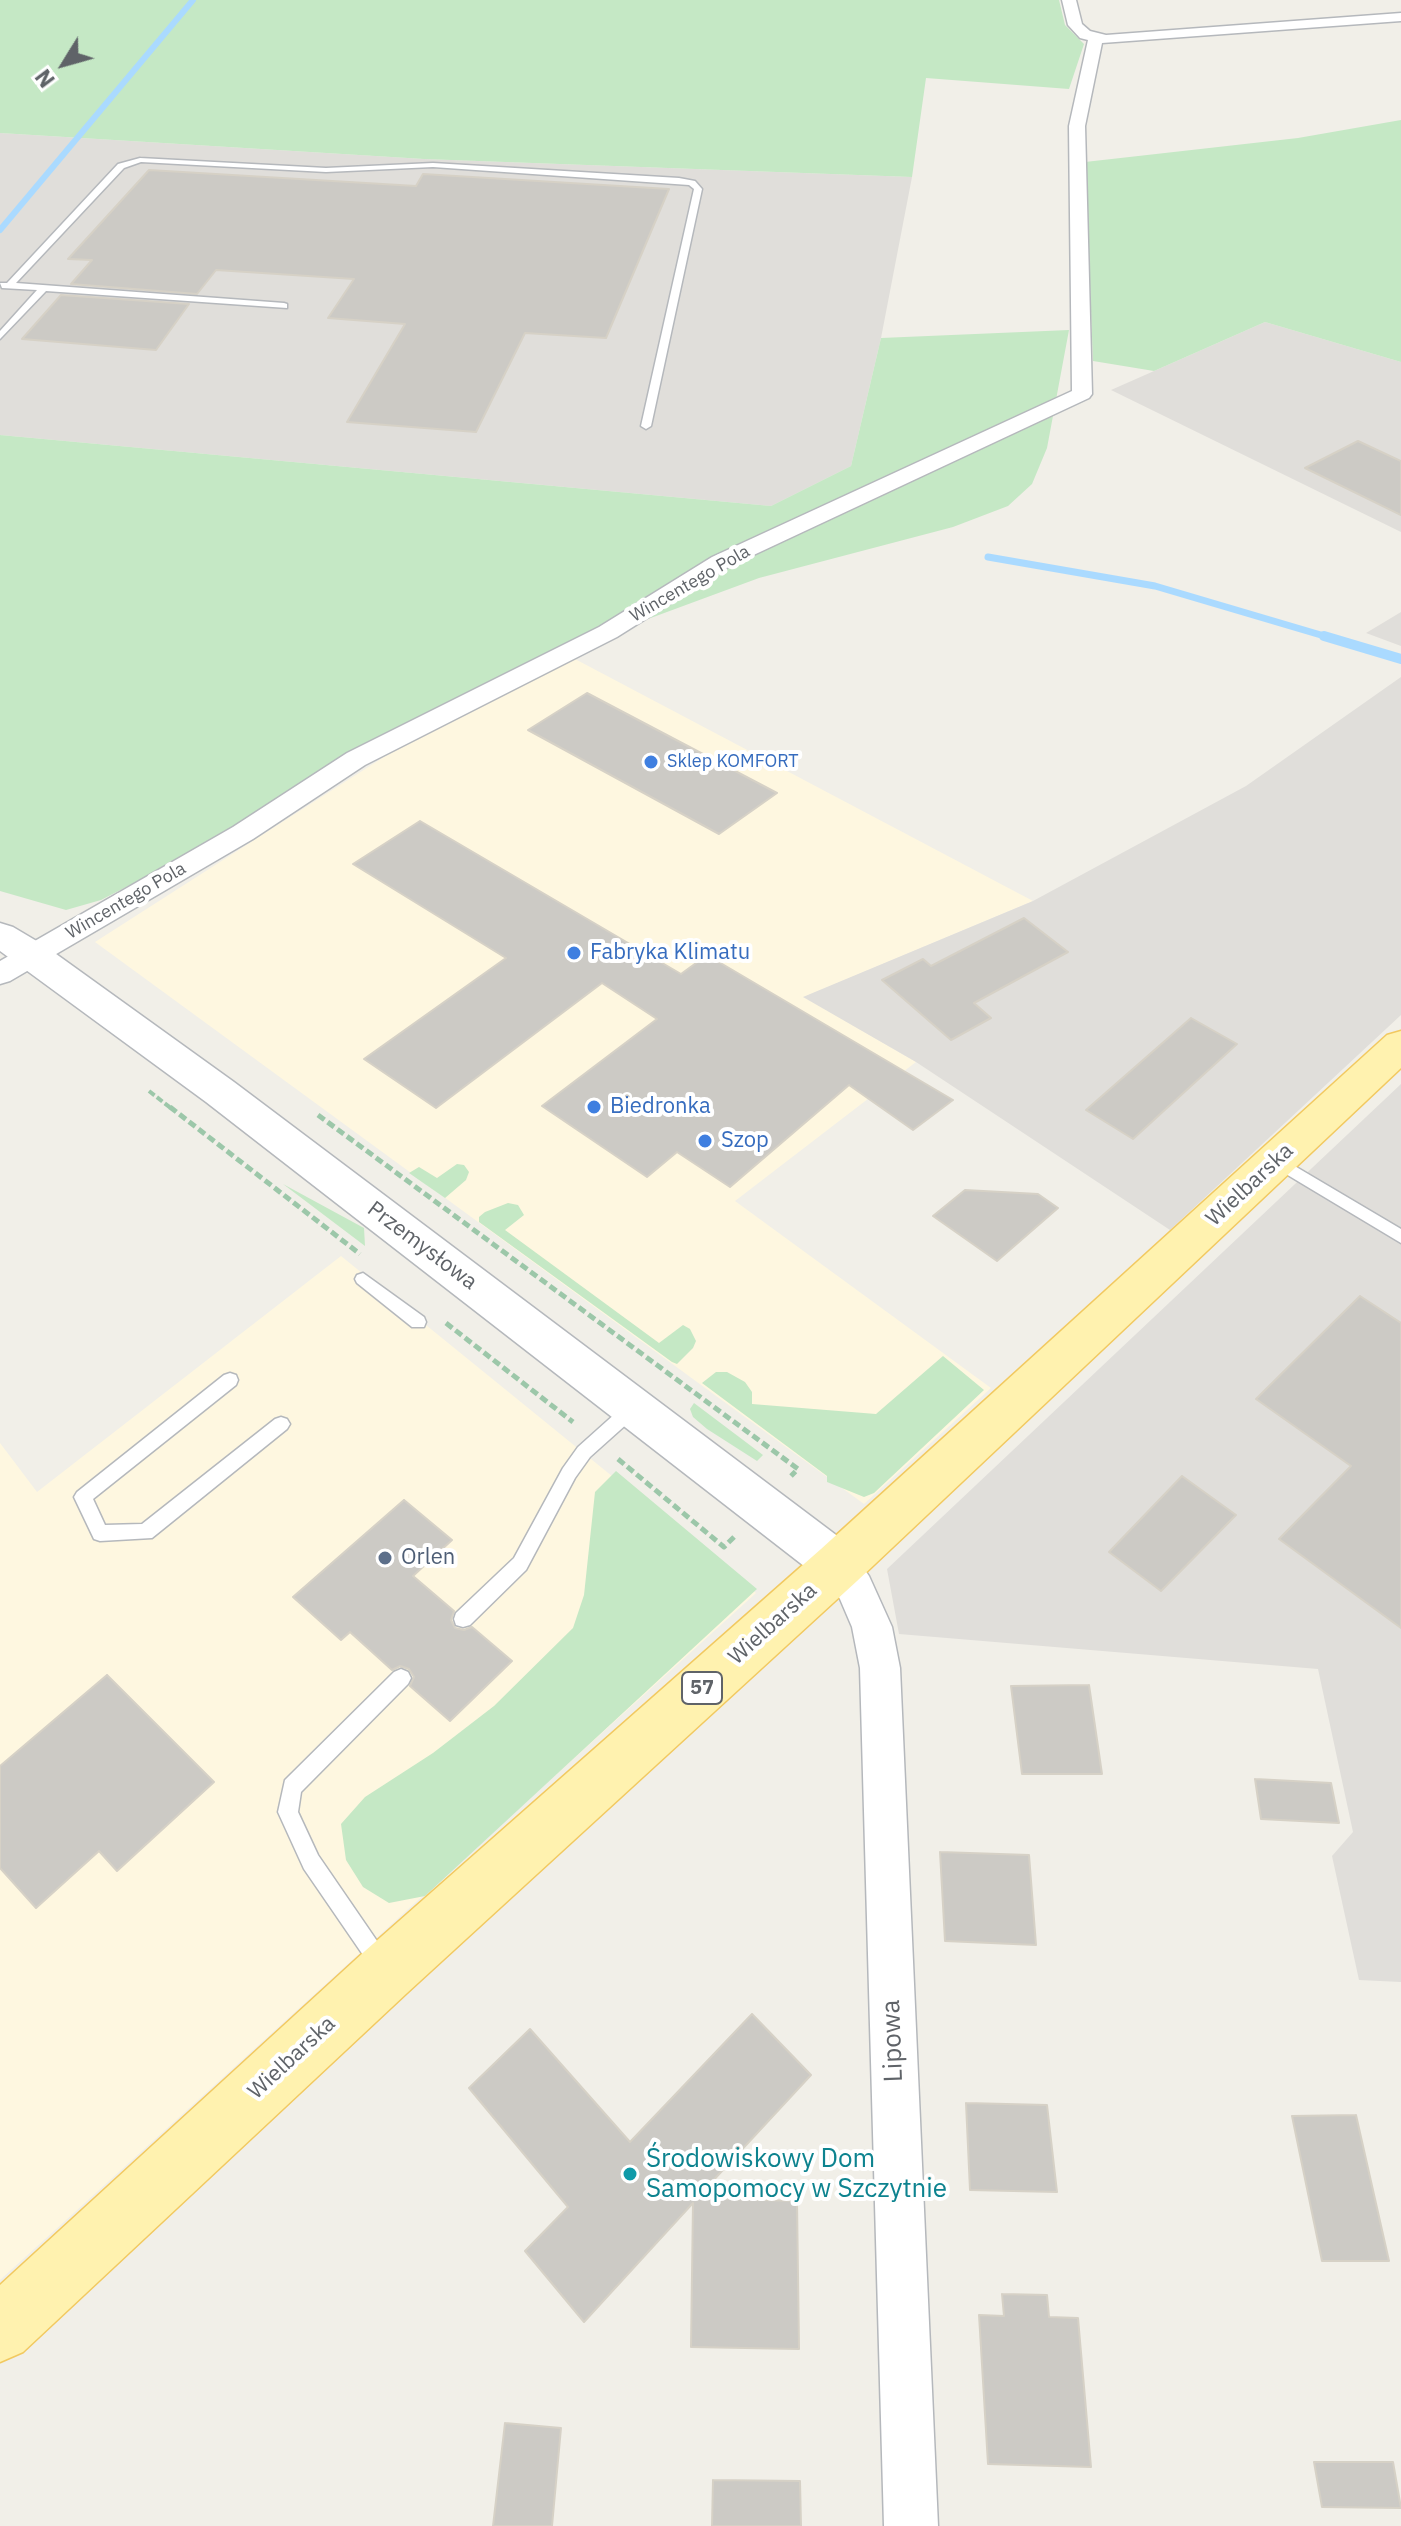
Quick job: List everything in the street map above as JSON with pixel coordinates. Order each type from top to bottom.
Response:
[{"type":"main road","name":"Wielbarska","points":[[0,2329],[386,1972],[839,1565],[1401,1045]]},
{"type":"street","points":[[1069,0],[1075,25],[1085,35],[1096,38],[1132,39],[1401,17]]},
{"type":"street","name":"Wincentego Pola","points":[[11,954],[243,833],[356,759],[608,632],[720,562],[1082,394],[1077,126],[1096,38]]},
{"type":"street","name":"Przemysłowa","points":[[11,954],[244,1111],[839,1565]]},
{"type":"street","name":"Lipowa","points":[[839,1565],[855,1588],[872,1627],[880,1668],[911,2526]]},
{"type":"lane","points":[[5,286],[121,166],[140,160],[326,170],[433,165],[679,180],[692,183],[698,189],[646,426]]},
{"type":"lane","points":[[5,286],[284,306]]},
{"type":"lane","points":[[0,336],[44,288]]},
{"type":"lane","points":[[1276,1161],[1401,1237]]},
{"type":"lane","points":[[363,1279],[418,1322]]},
{"type":"lane","points":[[230,1380],[83,1497],[100,1533],[146,1532],[281,1424]]},
{"type":"lane","points":[[463,1619],[520,1564],[569,1473],[584,1452],[632,1409]]},
{"type":"lane","points":[[386,1972],[311,1862],[288,1812],[292,1787],[401,1678]]},
{"type":"path","points":[[310,1109],[798,1469]]},
{"type":"shaded area","points":[[0,133],[424,159],[912,177],[881,338],[851,466],[771,506],[0,435]]},
{"type":"shaded area","points":[[1265,322],[1401,362],[1401,532],[1111,390]]},
{"type":"shaded area","points":[[1401,612],[1401,646],[1366,633]]},
{"type":"shaded area","points":[[575,659],[1033,901],[804,997],[916,1062],[735,1201],[991,1388],[864,1504],[95,942],[387,755]]},
{"type":"shaded area","points":[[1401,677],[1401,1015],[1170,1230],[916,1062],[803,997],[1033,901],[1246,786]]},
{"type":"shaded area","points":[[1401,1084],[1401,1982],[1359,1980],[1332,1856],[1353,1832],[1318,1669],[899,1634],[887,1569]]},
{"type":"shaded area","points":[[341,1256],[756,1593],[0,2280],[0,1443],[37,1492]]},
{"type":"green space","points":[[0,0],[1059,0],[1065,25],[1084,44],[1069,89],[926,78],[912,177],[424,159],[0,133]]},
{"type":"green space","points":[[1401,120],[1401,362],[1265,322],[1154,371],[1093,361],[1085,162],[1298,138]]},
{"type":"green space","points":[[1069,330],[1047,448],[1032,484],[1008,506],[953,527],[759,578],[518,667],[448,703],[244,826],[101,900],[66,910],[0,891],[0,435],[771,506],[851,466],[881,338]]},
{"type":"green space","points":[[457,1164],[464,1165],[469,1172],[466,1180],[445,1198],[409,1173],[419,1167],[437,1178]]},
{"type":"green space","points":[[283,1184],[364,1228],[365,1246]]},
{"type":"green space","points":[[508,1203],[518,1205],[524,1215],[505,1230],[659,1343],[683,1325],[690,1329],[696,1341],[693,1348],[677,1364],[672,1362],[479,1222],[479,1217],[485,1212]]},
{"type":"green space","points":[[943,1356],[984,1390],[874,1493],[864,1497],[827,1482],[827,1476],[702,1383],[716,1372],[727,1372],[745,1382],[752,1392],[752,1404],[876,1414]]},
{"type":"green space","points":[[694,1403],[763,1455],[757,1461],[707,1429],[693,1417],[690,1409]]},
{"type":"green space","points":[[616,1471],[757,1589],[425,1896],[389,1903],[363,1887],[346,1860],[341,1824],[365,1797],[433,1753],[494,1706],[573,1628],[584,1595],[595,1492]]},
{"type":"building","points":[[149,170],[416,186],[423,174],[669,189],[606,338],[525,333],[476,432],[347,422],[405,324],[328,318],[354,279],[216,270],[197,294],[71,284],[92,260],[68,259]]},
{"type":"building","points":[[61,295],[189,304],[156,350],[22,339]]},
{"type":"building","points":[[1358,441],[1401,461],[1401,515],[1305,468]]},
{"type":"building","name":"Sklep KOMFORT","points":[[587,693],[777,793],[719,834],[528,730]]},
{"type":"building","points":[[420,821],[681,974],[707,955],[953,1100],[913,1130],[849,1085],[730,1187],[677,1152],[647,1177],[542,1106],[657,1019],[602,983],[436,1108],[364,1059],[506,958],[353,864]]},
{"type":"building","points":[[1024,918],[1068,952],[974,1003],[991,1018],[951,1040],[882,980],[923,959],[931,966]]},
{"type":"building","points":[[1191,1018],[1237,1044],[1133,1139],[1086,1110]]},
{"type":"building","points":[[965,1190],[1038,1194],[1058,1208],[997,1261],[933,1216]]},
{"type":"building","points":[[1360,1296],[1401,1323],[1401,1628],[1279,1539],[1351,1466],[1256,1399]]},
{"type":"building","points":[[1182,1476],[1236,1515],[1161,1591],[1109,1552]]},
{"type":"building","points":[[404,1500],[452,1540],[413,1576],[454,1611],[451,1620],[455,1628],[464,1630],[472,1627],[512,1661],[450,1721],[410,1686],[414,1677],[409,1669],[400,1666],[392,1670],[350,1632],[341,1640],[293,1597]]},
{"type":"building","points":[[107,1675],[214,1782],[117,1871],[99,1851],[36,1908],[0,1868],[0,1766]]},
{"type":"building","points":[[1089,1685],[1102,1774],[1022,1774],[1011,1686]]},
{"type":"building","points":[[1255,1779],[1331,1783],[1339,1823],[1261,1819]]},
{"type":"building","points":[[940,1852],[1029,1855],[1036,1945],[945,1941]]},
{"type":"building","name":"Środowiskowy Dom Samopomocy w Szczytnie","points":[[752,2014],[811,2075],[697,2198],[797,2201],[799,2349],[691,2347],[693,2203],[584,2322],[525,2251],[568,2207],[469,2088],[530,2029],[630,2142]]},
{"type":"building","points":[[966,2103],[1047,2105],[1057,2192],[970,2190]]},
{"type":"building","points":[[1356,2115],[1389,2261],[1322,2261],[1292,2116]]},
{"type":"building","points":[[1002,2294],[1047,2295],[1049,2317],[1078,2318],[1091,2467],[988,2464],[979,2315],[1004,2316]]},
{"type":"building","points":[[505,2423],[561,2428],[552,2526],[493,2526]]},
{"type":"building","points":[[1314,2462],[1393,2462],[1401,2508],[1322,2507]]},
{"type":"building","points":[[713,2480],[800,2481],[801,2526],[712,2526]]},
{"type":"waterway","points":[[0,230],[193,0]]},
{"type":"waterway","points":[[988,557],[1155,586],[1331,638]]},
{"type":"waterway","points":[[1324,636],[1401,659]]},
{"type":"place","name":"Sklep KOMFORT","points":[[651,762]]},
{"type":"place","name":"Fabryka Klimatu","points":[[574,953]]},
{"type":"place","name":"Biedronka","points":[[594,1107]]},
{"type":"place","name":"Szop","points":[[705,1141]]},
{"type":"place","name":"Orlen","points":[[385,1558]]},
{"type":"place","name":"Środowiskowy Dom Samopomocy w Szczytnie","points":[[630,2174]]}]
